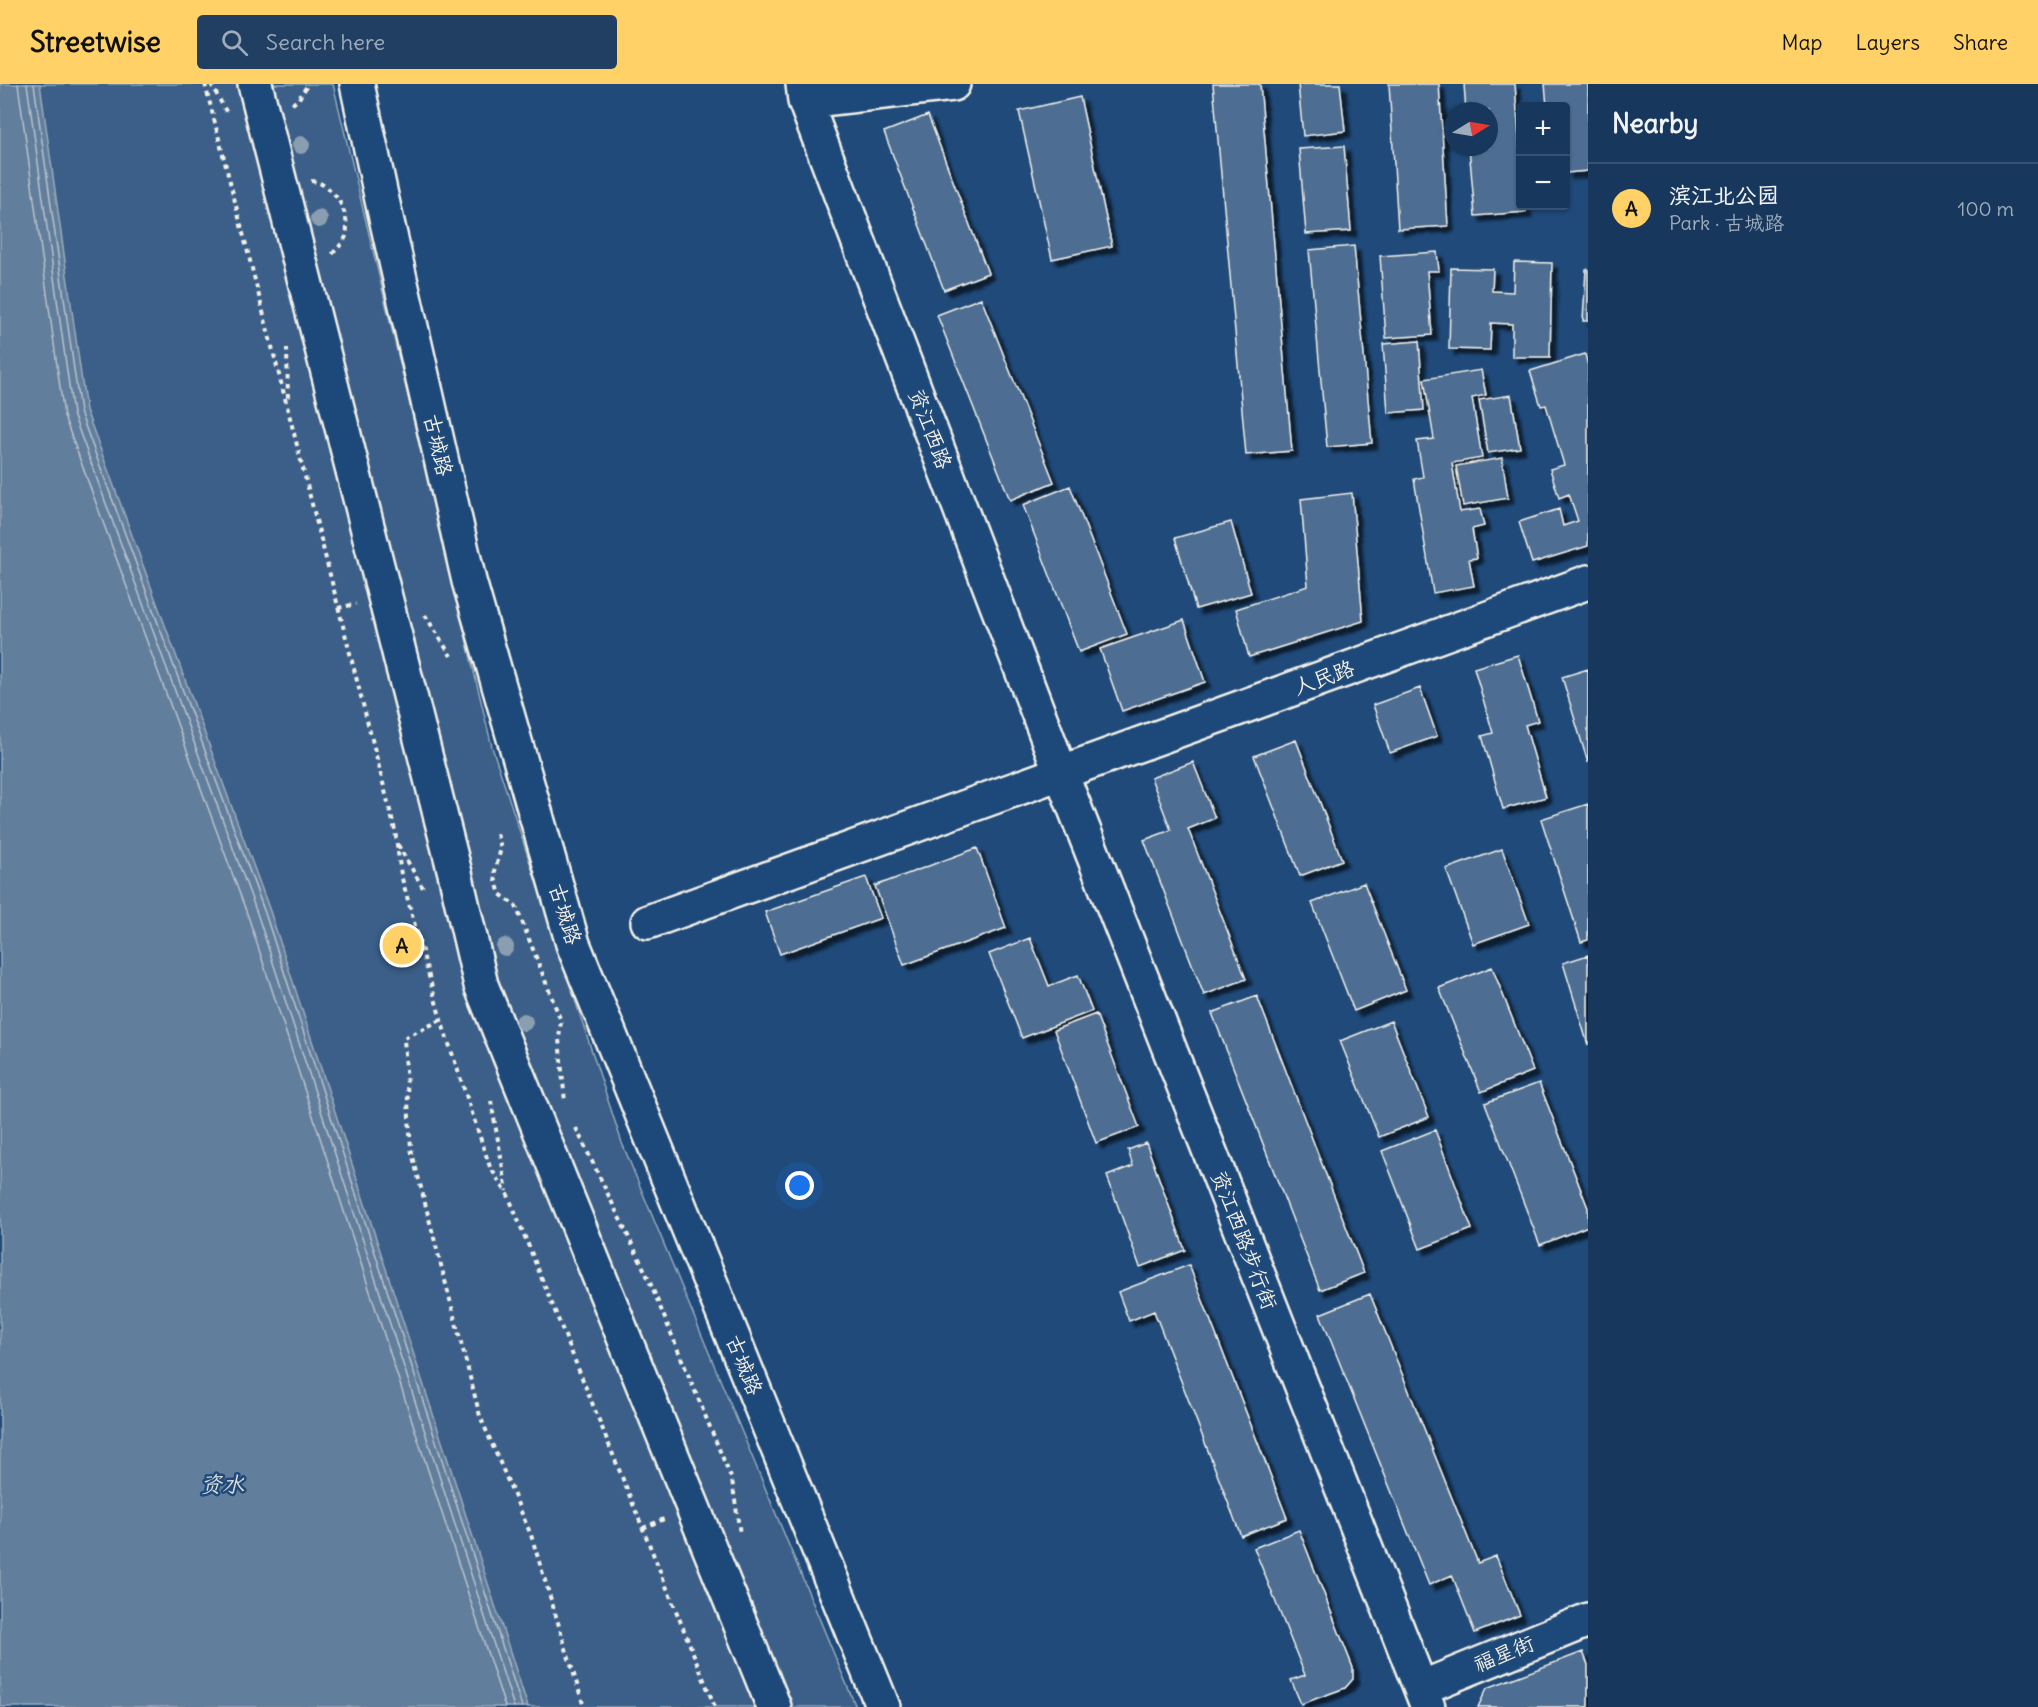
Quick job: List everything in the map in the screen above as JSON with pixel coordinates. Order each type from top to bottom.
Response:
[{"type":"street","points":[[255,84],[455,873],[481,985],[774,1707]]},
{"type":"street","name":"古城路","points":[[357,84],[469,580],[573,945],[883,1707]]},
{"type":"street","points":[[804,92],[953,84]]},
{"type":"street","name":"资江西路","points":[[804,92],[1061,773]]},
{"type":"street","name":"人民路","points":[[648,922],[1588,582]]},
{"type":"street","name":"资江西路步行街","points":[[1061,773],[1424,1698]]},
{"type":"street","name":"福星街","points":[[1424,1698],[1588,1620]]},
{"type":"path","points":[[497,834],[501,848],[495,875],[500,894],[516,906],[561,1021],[559,1039],[565,1104],[569,1112]]},
{"type":"path","points":[[441,1020],[404,1038],[411,1149],[480,1416],[531,1535],[584,1707]]},
{"type":"path","points":[[574,1122],[646,1273],[732,1480],[741,1536]]},
{"type":"shaded area","points":[[24,84],[333,84],[492,747],[622,1143],[856,1707],[500,1707],[90,483]]},
{"type":"water","name":"资水","points":[[0,84],[40,84],[86,410],[270,911],[528,1707],[0,1707]]},
{"type":"building","points":[[1213,84],[1260,84],[1292,451],[1246,455]]},
{"type":"building","points":[[1298,84],[1340,84],[1345,131],[1303,136]]},
{"type":"building","points":[[1389,84],[1439,84],[1448,226],[1398,229]]},
{"type":"building","points":[[1464,84],[1515,84],[1516,210],[1526,210],[1526,212],[1475,216],[1470,156],[1498,156],[1498,102],[1465,102]]},
{"type":"building","points":[[1545,84],[1588,84],[1588,171],[1570,173],[1570,102],[1547,102]]},
{"type":"building","points":[[1080,97],[1112,246],[1052,259],[1019,111]]},
{"type":"building","points":[[928,115],[988,273],[944,290],[884,132]]},
{"type":"building","points":[[1344,146],[1351,231],[1306,234],[1299,149]]},
{"type":"building","points":[[1354,246],[1372,443],[1327,447],[1309,250]]},
{"type":"building","points":[[1437,252],[1439,271],[1427,271],[1432,335],[1386,338],[1380,256]]},
{"type":"building","points":[[1514,262],[1552,263],[1550,357],[1512,357],[1512,324],[1491,323],[1490,350],[1449,349],[1451,268],[1493,269],[1492,291],[1513,292]]},
{"type":"building","points":[[1586,269],[1588,269],[1588,321],[1583,321]]},
{"type":"building","points":[[981,298],[1054,482],[1010,500],[937,315]]},
{"type":"building","points":[[1419,341],[1424,410],[1388,413],[1383,344]]},
{"type":"building","points":[[1585,354],[1588,366],[1588,546],[1532,563],[1519,522],[1559,509],[1563,526],[1578,521],[1569,494],[1559,498],[1550,469],[1564,465],[1546,405],[1541,406],[1530,371]]},
{"type":"building","points":[[1481,370],[1486,395],[1472,398],[1482,458],[1452,463],[1460,512],[1480,509],[1484,526],[1472,529],[1477,558],[1469,559],[1474,586],[1433,593],[1414,479],[1423,477],[1417,441],[1434,439],[1424,379]]},
{"type":"building","points":[[1511,395],[1520,448],[1488,453],[1479,400]]},
{"type":"building","points":[[1502,458],[1508,498],[1463,506],[1456,466]]},
{"type":"building","points":[[1070,486],[1127,634],[1079,652],[1023,505]]},
{"type":"building","points":[[1352,493],[1363,621],[1249,657],[1236,609],[1308,586],[1301,499]]},
{"type":"building","points":[[1231,522],[1251,593],[1196,609],[1175,538]]},
{"type":"building","points":[[1184,620],[1205,682],[1122,711],[1100,649]]},
{"type":"building","points":[[1518,655],[1538,721],[1525,725],[1546,797],[1503,809],[1482,736],[1493,733],[1474,668]]},
{"type":"building","points":[[1588,669],[1588,763],[1562,677]]},
{"type":"building","points":[[1420,688],[1437,736],[1390,753],[1373,705]]},
{"type":"building","points":[[1296,740],[1342,860],[1300,876],[1254,756]]},
{"type":"building","points":[[1193,762],[1215,818],[1188,829],[1246,979],[1204,995],[1144,840],[1171,830],[1151,778]]},
{"type":"building","points":[[1588,804],[1588,940],[1581,942],[1541,819]]},
{"type":"building","points":[[977,848],[1006,928],[904,965],[875,886]]},
{"type":"building","points":[[1502,849],[1529,924],[1473,944],[1446,869]]},
{"type":"building","points":[[866,877],[881,918],[780,954],[765,912]]},
{"type":"building","points":[[1364,883],[1406,990],[1354,1011],[1312,903]]},
{"type":"building","points":[[1030,938],[1049,986],[1078,975],[1092,1011],[1022,1038],[989,954]]},
{"type":"building","points":[[1588,955],[1588,1045],[1563,963]]},
{"type":"building","points":[[1492,967],[1533,1071],[1481,1092],[1439,988]]},
{"type":"building","points":[[1257,996],[1364,1273],[1320,1290],[1212,1013]]},
{"type":"building","points":[[1096,1014],[1139,1127],[1096,1143],[1054,1030]]},
{"type":"building","points":[[1391,1021],[1429,1117],[1379,1137],[1340,1041]]},
{"type":"building","points":[[1539,1083],[1588,1208],[1588,1226],[1540,1245],[1485,1103]]},
{"type":"building","points":[[1435,1130],[1472,1229],[1420,1249],[1382,1151]]},
{"type":"building","points":[[1146,1143],[1185,1250],[1140,1267],[1107,1176],[1133,1166],[1128,1150]]},
{"type":"building","points":[[1189,1265],[1287,1518],[1241,1536],[1154,1311],[1129,1321],[1118,1292]]},
{"type":"building","points":[[1370,1294],[1478,1563],[1496,1556],[1520,1615],[1475,1633],[1452,1575],[1429,1585],[1320,1314]]},
{"type":"building","points":[[1299,1530],[1353,1668],[1353,1679],[1345,1688],[1301,1704],[1291,1680],[1305,1675],[1254,1548]]},
{"type":"building","points":[[1583,1652],[1588,1665],[1588,1707],[1478,1707],[1487,1688]]},
{"type":"place","name":"滨江北公园","points":[[402,945]]}]
